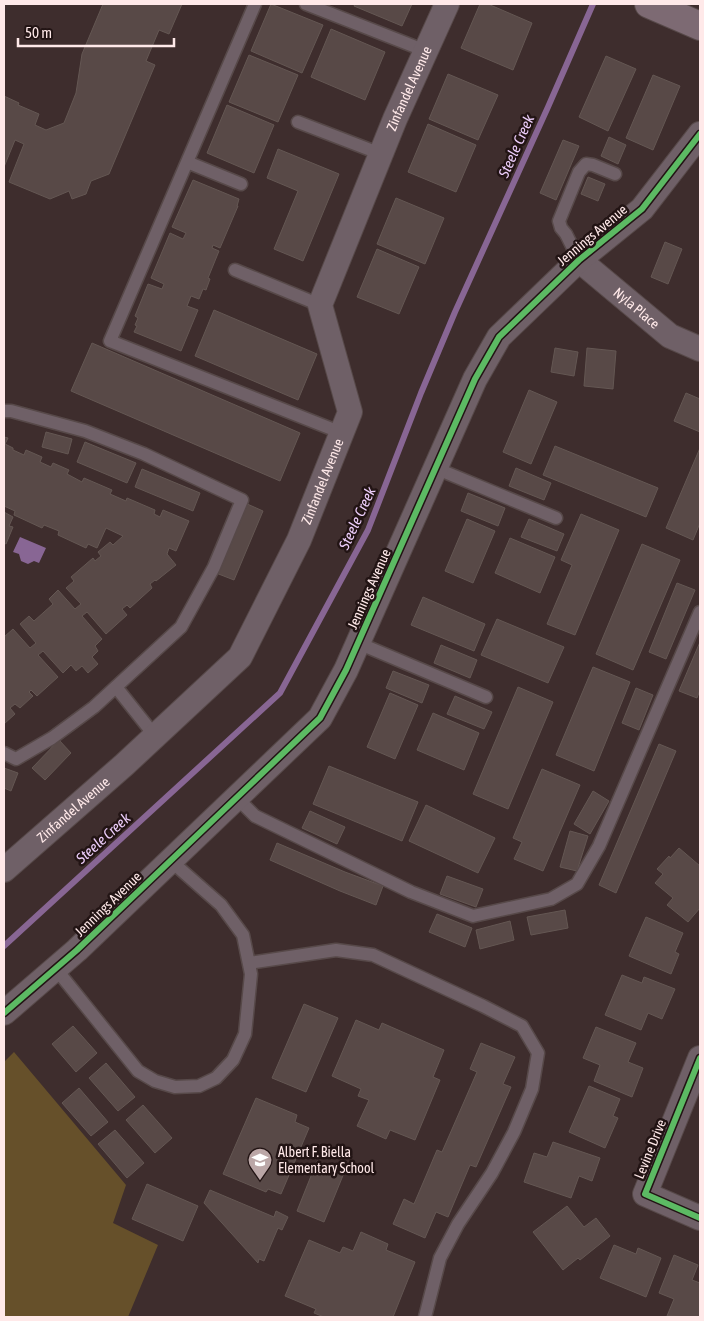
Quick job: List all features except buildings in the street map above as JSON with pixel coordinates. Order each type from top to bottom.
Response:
[{"type":"main road","points":[[648,4],[700,26]]},
{"type":"street","name":"Zinfandel Avenue","points":[[9,858],[156,736],[240,657],[299,540],[350,412],[320,305],[394,118],[448,4]]},
{"type":"street","name":"Jennings Avenue","points":[[4,1012],[77,950],[320,718],[346,670],[475,379],[499,337],[578,260],[642,210],[700,134]]},
{"type":"street","name":"Nyla Place","points":[[578,260],[670,336],[700,349]]},
{"type":"street","name":"Levine Drive","points":[[700,1058],[645,1194],[700,1218]]},
{"type":"lane","points":[[255,4],[110,341],[342,433]]},
{"type":"lane","points":[[306,4],[426,51]]},
{"type":"lane","points":[[298,122],[380,154]]},
{"type":"lane","points":[[187,162],[241,184]]},
{"type":"lane","points":[[578,260],[566,234],[560,228],[559,221],[579,172],[586,164],[615,174]]},
{"type":"lane","points":[[235,270],[320,305]]},
{"type":"lane","points":[[4,411],[11,411],[85,430],[144,454],[242,500],[214,567],[181,627],[94,707],[52,738],[16,759],[4,754]]},
{"type":"lane","points":[[435,468],[556,518]]},
{"type":"lane","points":[[237,798],[255,816],[412,892],[474,916],[551,899],[577,884],[599,846],[700,612]]},
{"type":"lane","points":[[358,642],[486,697]]},
{"type":"lane","points":[[116,687],[156,736]]},
{"type":"lane","points":[[56,969],[138,1071],[155,1081],[174,1088],[199,1086],[216,1078],[233,1060],[245,1034],[251,974],[249,963],[243,935],[221,905],[171,861]]},
{"type":"lane","points":[[249,963],[336,950],[373,955],[522,1026],[538,1052],[532,1089],[514,1132],[492,1174],[458,1224],[440,1258],[425,1317]]},
{"type":"shaded area","points":[[20,537],[46,548],[39,563],[34,561],[28,564],[21,561],[19,554],[13,552]]},
{"type":"shaded area","points":[[14,1052],[126,1185],[113,1223],[158,1245],[128,1317],[4,1317],[4,1062]]},
{"type":"waterway","name":"Steele Creek","points":[[4,946],[280,693],[368,530],[421,393],[455,312],[593,4]]},
{"type":"cycle path","points":[[4,1013],[77,950],[320,718],[346,670],[475,379],[499,337],[579,260],[642,209],[700,134]]},
{"type":"cycle path","points":[[700,1058],[645,1194],[700,1218]]},
{"type":"place","name":"Albert F. Biella Elementary School","points":[[260,1181]]}]
